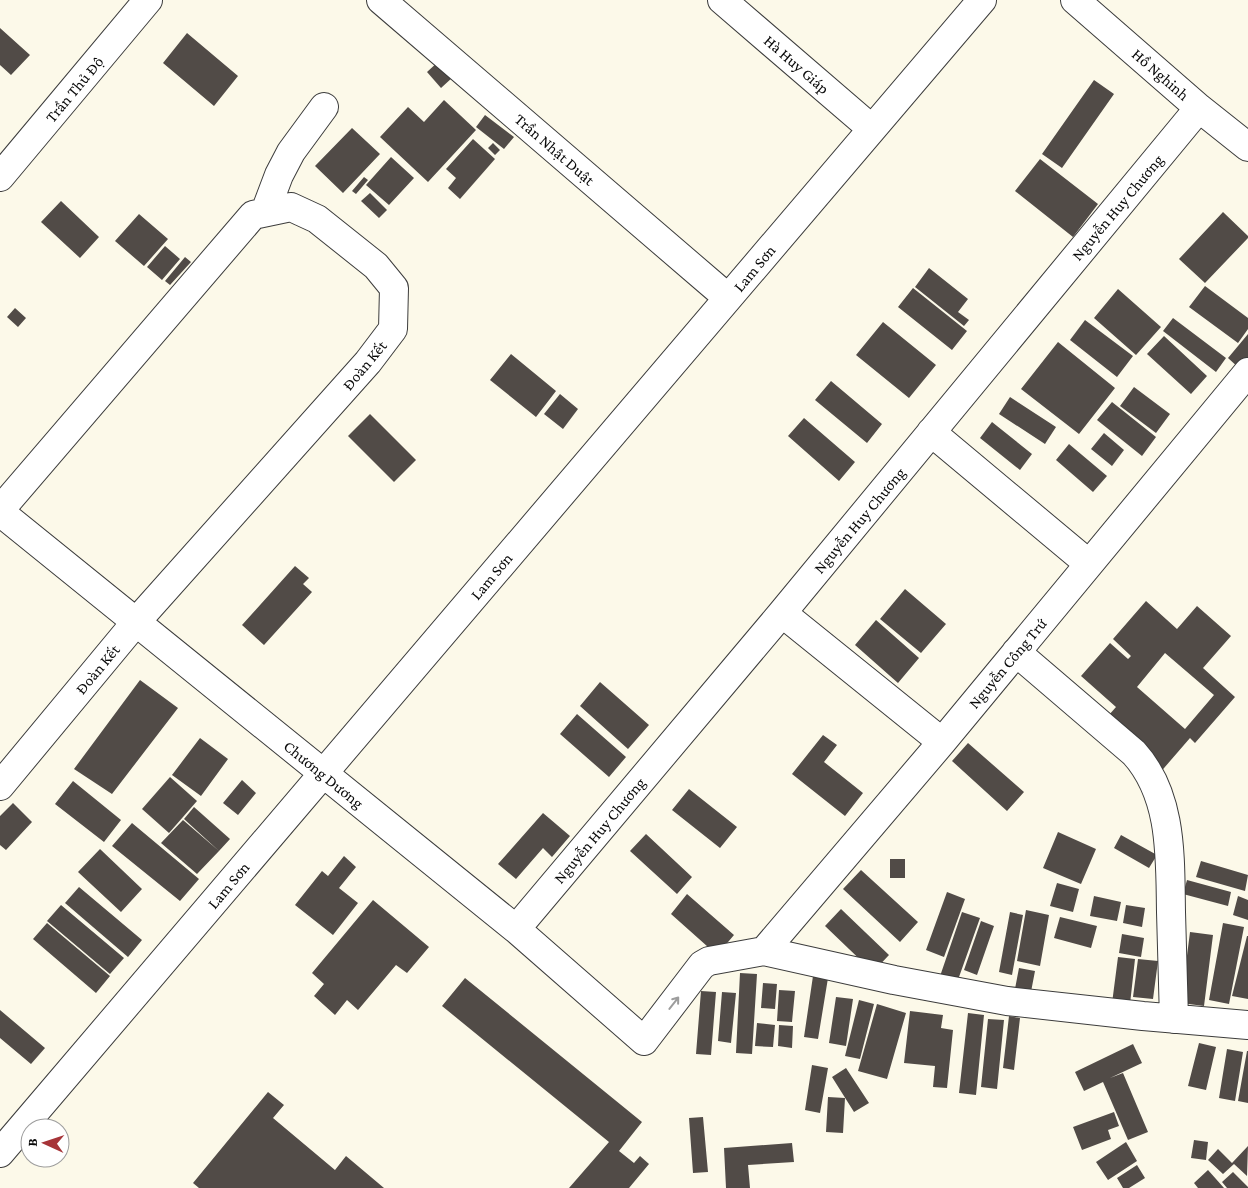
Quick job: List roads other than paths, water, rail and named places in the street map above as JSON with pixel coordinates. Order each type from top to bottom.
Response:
[{"type":"street","name":"Trần Thủ Độ","points":[[4,165],[148,0]]},
{"type":"street","name":"Trần Nhật Duật","points":[[381,0],[728,298]]},
{"type":"street","name":"Hà Huy Giáp","points":[[722,0],[872,129]]},
{"type":"street","name":"Lam Sơn","points":[[0,1153],[982,0]]},
{"type":"street","name":"Hồ Nghinh","points":[[1075,0],[1199,108],[1248,147]]},
{"type":"street","points":[[265,212],[279,175],[291,152],[324,107]]},
{"type":"street","name":"Nguyễn Huy Chương","points":[[516,929],[782,614],[1199,108]]},
{"type":"street","name":"Đoàn Kết","points":[[0,511],[253,215],[291,207],[317,219],[376,266],[394,288],[393,329],[368,362],[136,622],[0,786]]},
{"type":"street","name":"Nguyễn Công Trứ","points":[[764,951],[942,742],[1248,372]]},
{"type":"street","points":[[931,432],[1089,564]]},
{"type":"street","name":"Chương Dương","points":[[0,511],[516,929],[644,1041],[702,965],[709,960],[764,951]]},
{"type":"street","points":[[782,614],[942,742]]},
{"type":"street","points":[[1016,652],[1134,753],[1145,765],[1161,803],[1169,835],[1174,1019]]},
{"type":"street","points":[[764,951],[894,980],[1007,1001],[1248,1025]]}]
